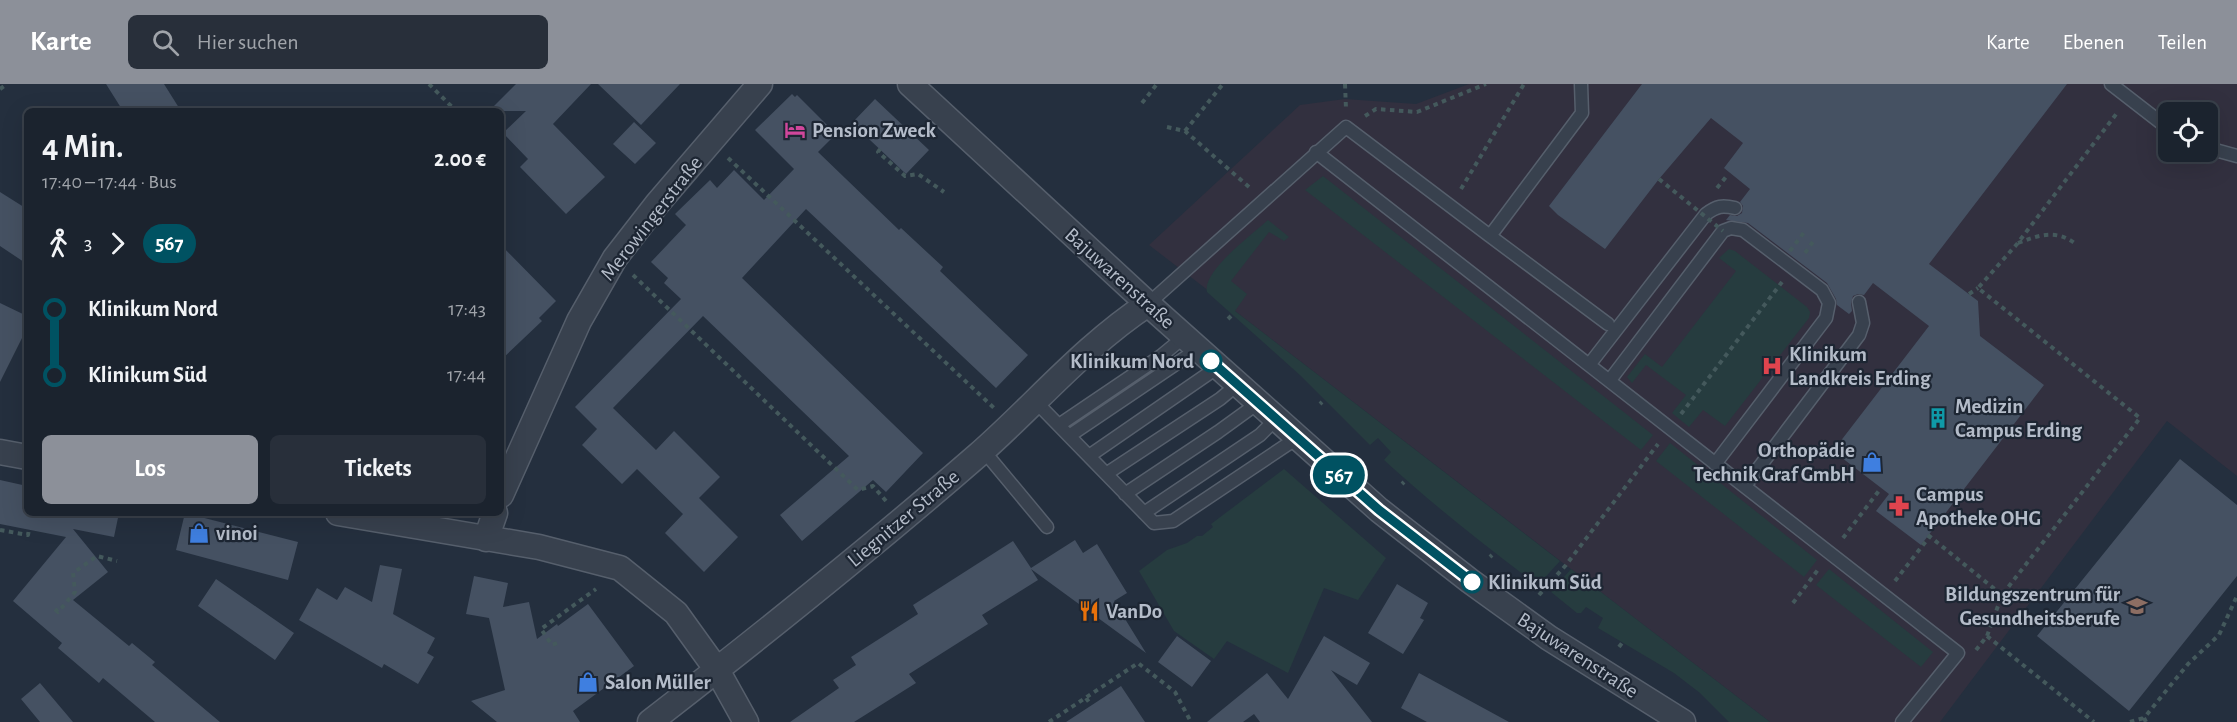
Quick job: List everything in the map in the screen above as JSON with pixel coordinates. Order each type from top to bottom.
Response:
[{"type":"street","name":"Bajuwarenstraße","points":[[910,84],[1218,368],[1379,510],[1470,581],[1549,638],[1683,722]]},
{"type":"street","name":"Merowingerstraße","points":[[504,488],[579,321],[615,258],[710,142],[751,87]]},
{"type":"street","name":"Liegnitzer Straße","points":[[650,722],[904,520],[1012,425],[1108,332],[1148,304]]},
{"type":"street","points":[[0,452],[24,456]]},
{"type":"street","points":[[355,516],[539,547],[620,568],[676,613],[717,670],[746,722]]},
{"type":"street","points":[[486,539],[494,516]]},
{"type":"lane","points":[[1490,236],[1582,113],[1581,84]]},
{"type":"lane","points":[[2111,84],[2158,121]]},
{"type":"lane","points":[[1148,304],[1316,152],[1346,128],[1608,324]]},
{"type":"lane","points":[[2218,151],[2237,156]]},
{"type":"lane","points":[[1316,152],[1958,653],[1902,722]]},
{"type":"lane","points":[[1589,364],[1706,214],[1723,205],[1735,208]]},
{"type":"lane","points":[[1610,380],[1724,231],[1731,228],[1743,230],[1822,290],[1830,303],[1826,318],[1715,464]]},
{"type":"lane","points":[[1745,486],[1859,335],[1863,323],[1859,302]]},
{"type":"lane","points":[[1059,425],[1161,356],[1191,343]]},
{"type":"lane","points":[[1069,436],[1191,343]]},
{"type":"lane","points":[[1089,456],[1218,368]]},
{"type":"lane","points":[[1106,474],[1213,404],[1238,384]]},
{"type":"lane","points":[[1035,401],[1154,524],[1173,521],[1297,438]]},
{"type":"lane","points":[[1125,494],[1258,403]]},
{"type":"lane","points":[[1144,513],[1260,435],[1276,419]]},
{"type":"lane","points":[[983,450],[1047,527]]},
{"type":"path","points":[[0,88],[7,84]]},
{"type":"path","points":[[429,84],[453,108]]},
{"type":"path","points":[[1142,103],[1157,84]]},
{"type":"path","points":[[1185,130],[1223,84]]},
{"type":"path","points":[[1345,84],[1346,128]]},
{"type":"path","points":[[1346,128],[1376,109],[1417,112],[1486,84]]},
{"type":"path","points":[[1451,205],[1524,84]]},
{"type":"path","points":[[1969,294],[2017,244],[2128,98]]},
{"type":"path","points":[[1167,127],[1185,130],[1264,201]]},
{"type":"path","points":[[710,142],[1012,425]]},
{"type":"path","points":[[880,149],[878,152],[905,176],[918,174],[944,192]]},
{"type":"path","points":[[1659,179],[1724,231]]},
{"type":"path","points":[[1790,251],[1805,231]]},
{"type":"path","points":[[2017,244],[2039,235],[2054,234],[2067,237],[2076,244]]},
{"type":"path","points":[[1670,428],[1815,239]]},
{"type":"path","points":[[615,258],[858,490],[873,486],[882,496]]},
{"type":"path","points":[[1975,652],[1987,636],[2002,595],[2140,418],[1977,288]]},
{"type":"path","points":[[1539,595],[1566,565],[1649,456]]},
{"type":"path","points":[[1831,553],[1881,488]]},
{"type":"path","points":[[0,530],[28,535],[29,530]]},
{"type":"path","points":[[1884,595],[1929,536],[2002,595]]},
{"type":"path","points":[[55,609],[58,612],[75,592],[73,573],[97,556],[117,561]]},
{"type":"path","points":[[556,643],[552,645],[542,629],[604,583]]},
{"type":"path","points":[[1793,603],[1806,585]]},
{"type":"path","points":[[2130,722],[2145,720],[2188,664],[2219,635],[2237,596]]},
{"type":"path","points":[[1987,636],[2094,722]]},
{"type":"path","points":[[1049,722],[1138,663],[1175,692],[1191,722]]},
{"type":"path","points":[[1086,698],[1091,705]]},
{"type":"shaded area","name":"Klinikum Landkreis Erding","points":[[1469,84],[2237,84],[2237,476],[2167,421],[1940,722],[1770,722],[1149,245],[1300,105],[1345,99],[1416,104]]},
{"type":"green space","points":[[1323,176],[1653,435],[1641,450],[1305,190]]},
{"type":"green space","points":[[1268,220],[1289,237],[1284,241],[1269,232],[1231,281],[1247,294],[1235,311],[1560,561],[1539,584],[1478,539],[1402,476],[1384,460],[1391,452],[1378,438],[1370,445],[1301,376],[1207,292],[1212,274],[1220,264]]},
{"type":"green space","points":[[1729,249],[1735,251],[1807,307],[1810,312],[1809,318],[1725,426],[1703,410],[1689,427],[1672,413],[1686,395],[1646,365],[1632,383],[1627,377],[1645,354],[1662,367],[1736,271],[1719,258]]},
{"type":"green space","points":[[1670,443],[1817,560],[1804,577],[1656,461]]},
{"type":"green space","points":[[1284,469],[1386,558],[1358,600],[1324,588],[1288,673],[1227,641],[1214,659],[1174,631],[1139,571],[1167,550],[1187,543],[1197,536],[1202,536],[1213,527],[1211,524]]},
{"type":"green space","points":[[1571,569],[1770,722],[1729,722],[1700,693],[1674,673],[1598,628],[1603,618],[1586,607],[1581,613],[1577,613],[1551,592]]},
{"type":"green space","points":[[1829,569],[1933,652],[1921,667],[1816,585]]},
{"type":"building","points":[[106,84],[164,84],[179,108],[121,108]]},
{"type":"building","points":[[516,84],[591,84],[553,124],[605,177],[566,214],[520,167],[528,159],[504,134],[526,111],[504,111],[504,108],[492,108]]},
{"type":"building","points":[[598,84],[680,84],[641,125]]},
{"type":"building","points":[[1642,84],[2067,84],[1929,264],[1978,301],[1980,336],[2044,385],[1921,545],[1876,511],[1889,494],[1833,451],[1929,326],[1873,283],[1864,295],[1853,296],[1852,311],[1849,314],[1837,305],[1827,283],[1748,223],[1726,220],[1730,215],[1737,216],[1742,213],[1743,206],[1740,202],[1750,189],[1724,168],[1743,143],[1711,118],[1659,179],[1605,249],[1549,206]]},
{"type":"building","points":[[792,94],[795,97],[797,95],[836,134],[818,152],[899,230],[901,228],[943,267],[940,271],[1028,355],[996,388],[806,209],[742,278],[923,453],[886,492],[873,480],[802,541],[780,515],[849,456],[703,316],[613,408],[656,450],[674,431],[720,477],[699,498],[738,537],[704,572],[665,533],[683,514],[637,469],[622,484],[582,445],[597,429],[575,407],[681,299],[664,283],[668,278],[651,262],[686,225],[675,214],[710,180],[717,188],[734,170],[764,200],[794,169],[755,130]]},
{"type":"building","points":[[875,99],[929,150],[906,174],[852,123]]},
{"type":"building","points":[[634,122],[656,143],[635,164],[613,144]]},
{"type":"building","points":[[0,192],[24,207],[24,262],[0,246]]},
{"type":"building","points":[[504,248],[556,301],[539,318],[542,321],[504,357]]},
{"type":"building","points":[[0,303],[24,315],[24,334],[0,382]]},
{"type":"building","name":"Bildungszentrum für Gesundheitsberufe","points":[[2180,459],[2237,505],[2237,576],[2129,711],[2037,636]]},
{"type":"building","points":[[0,480],[24,485],[24,516],[118,516],[114,537],[73,529],[108,572],[73,600],[129,646],[132,643],[155,662],[152,665],[220,722],[155,722],[103,678],[99,683],[58,648],[62,643],[13,601],[66,537],[0,524]]},
{"type":"building","points":[[184,516],[197,516],[298,542],[288,580],[176,550]]},
{"type":"building","points":[[1075,540],[1083,553],[1097,544],[1127,593],[1114,601],[1146,653],[1031,569],[1038,580],[982,615],[988,624],[909,674],[916,683],[854,722],[790,722],[839,688],[833,680],[856,665],[851,657],[918,614],[913,605],[1013,541],[1031,568]]},
{"type":"building","points":[[380,565],[402,569],[393,614],[435,638],[427,653],[434,657],[418,684],[384,664],[382,668],[299,620],[317,588],[337,600],[345,587],[372,602]]},
{"type":"building","points":[[474,576],[508,583],[503,607],[529,602],[537,639],[588,604],[634,666],[573,711],[580,722],[497,722],[471,701],[505,690],[489,618],[466,614]]},
{"type":"building","points":[[216,579],[294,633],[275,660],[198,606]]},
{"type":"building","points":[[1397,584],[1428,603],[1420,618],[1424,620],[1403,654],[1368,633]]},
{"type":"building","points":[[1177,636],[1211,661],[1192,687],[1158,662]]},
{"type":"building","points":[[1324,636],[1370,663],[1357,685],[1331,670],[1372,722],[1260,722],[1254,714],[1243,722],[1207,722],[1267,673],[1288,699]]},
{"type":"building","points":[[1419,673],[1509,722],[1427,722],[1401,708]]},
{"type":"building","points":[[40,683],[73,722],[40,722],[21,699]]},
{"type":"building","points":[[1121,686],[1145,722],[1066,722]]},
{"type":"bus line","name":"567","points":[[1211,361],[1379,510],[1472,582]]},
{"type":"place","name":"Pension Zweck","points":[[795,130]]},
{"type":"place","name":"Klinikum Nord","points":[[1211,361]]},
{"type":"place","name":"Klinikum Landkreis Erding","points":[[1772,366]]},
{"type":"place","name":"Medizin Campus Erding","points":[[1938,418]]},
{"type":"place","name":"Orthopädie Technik Graf GmbH","points":[[1872,462]]},
{"type":"place","name":"Campus Apotheke OHG","points":[[1899,506]]},
{"type":"place","name":"vinoi","points":[[199,533]]},
{"type":"place","name":"Klinikum Süd","points":[[1472,582]]},
{"type":"place","name":"Bildungszentrum für Gesundheitsberufe","points":[[2137,606]]},
{"type":"place","name":"VanDo","points":[[1089,611]]},
{"type":"place","name":"Salon Müller","points":[[588,682]]}]
